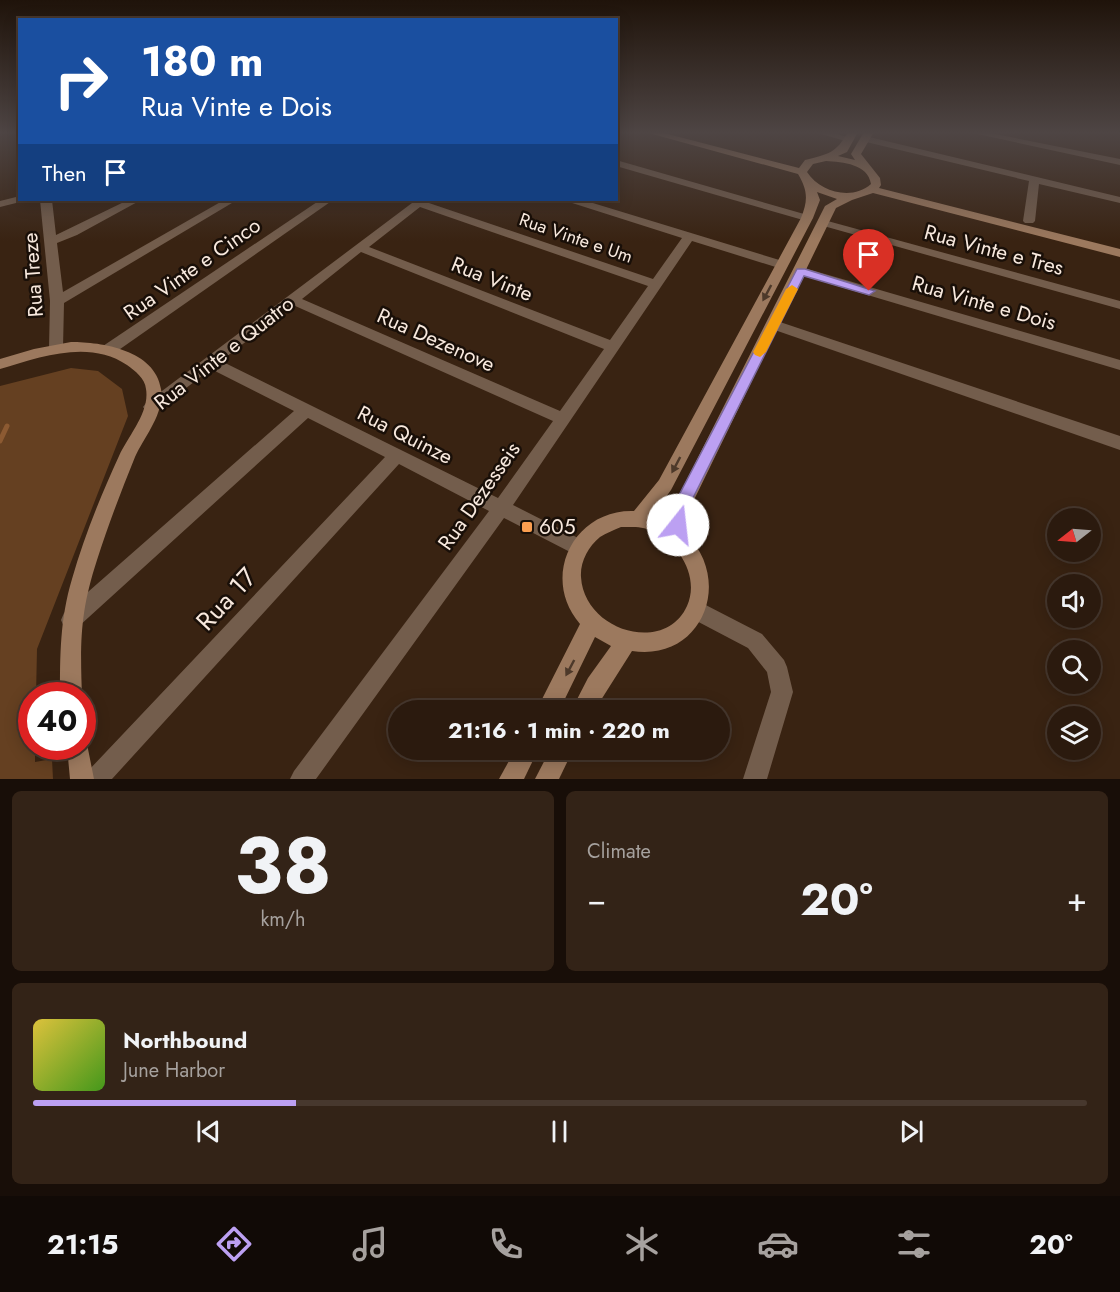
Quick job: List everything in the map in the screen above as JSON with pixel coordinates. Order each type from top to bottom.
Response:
[{"type":"street","points":[[635,168],[807,218]]},
{"type":"street","points":[[788,168],[806,173]]},
{"type":"street","points":[[791,168],[806,173],[827,192],[850,196]]},
{"type":"street","points":[[806,173],[812,168]]},
{"type":"street","points":[[866,168],[875,185],[1120,253]]},
{"type":"street","points":[[988,168],[1120,200]]},
{"type":"street","points":[[639,519],[665,485],[807,218],[814,200],[806,173]]},
{"type":"street","points":[[1029,221],[1034,181]]},
{"type":"street","points":[[677,536],[683,504],[801,271],[831,206],[875,185],[1120,244]]},
{"type":"street","points":[[0,204],[18,200]]},
{"type":"street","name":"Rua Treze","points":[[46,201],[57,301],[56,348]]},
{"type":"street","points":[[52,241],[73,233],[133,201]]},
{"type":"street","points":[[57,301],[229,201]]},
{"type":"street","name":"Rua Vinte e Cinco","points":[[108,350],[326,201]]},
{"type":"street","name":"Rua Vinte e Quatro","points":[[71,682],[71,620],[112,496],[131,446],[151,407],[213,363],[420,201]]},
{"type":"street","name":"Rua Vinte e Um","points":[[420,201],[654,284]]},
{"type":"street","points":[[576,201],[782,265]]},
{"type":"street","name":"Rua Vinte e Tres","points":[[824,222],[1120,305]]},
{"type":"street","name":"Rua Dezesseis","points":[[302,779],[501,508],[610,346],[689,237]]},
{"type":"street","name":"Rua Vinte","points":[[359,247],[610,346]]},
{"type":"street","name":"Rua Vinte e Dois","points":[[801,271],[1120,365]]},
{"type":"street","name":"Rua Dezenove","points":[[293,300],[561,418]]},
{"type":"street","points":[[774,325],[1120,443]]},
{"type":"street","points":[[0,364],[56,348],[108,350],[136,364],[152,383],[154,391],[151,407]]},
{"type":"street","name":"Rua Quinze","points":[[213,363],[578,547]]},
{"type":"street","points":[[71,620],[306,410]]},
{"type":"street","name":"Rua 17","points":[[96,779],[397,455]]},
{"type":"street","points":[[619,519],[639,519],[659,525],[677,536],[689,551],[699,571],[701,591],[696,610],[686,625],[672,636],[654,642],[626,642],[611,638],[591,624],[577,605],[570,585],[571,565],[578,547],[589,534],[603,524],[619,519]]},
{"type":"street","points":[[696,610],[755,641],[777,668],[782,692],[755,779]]},
{"type":"street","points":[[553,700],[591,624]]},
{"type":"street","points":[[588,700],[626,642]]},
{"type":"street","points":[[80,760],[82,779]]},
{"type":"street","points":[[511,779],[521,760]]},
{"type":"street","points":[[547,779],[557,760]]},
{"type":"shaded area","points":[[71,368],[98,371],[122,389],[128,416],[37,649],[36,682],[18,682],[18,760],[35,760],[35,762],[52,760],[53,779],[0,779],[0,386]]},
{"type":"waterway","points":[[0,441],[7,426]]},
{"type":"slow traffic","points":[[760,352],[792,289]]},
{"type":"place","name":"605","points":[[527,527]]},
{"type":"route","points":[[678,525],[683,504],[801,271],[869,291]]}]
